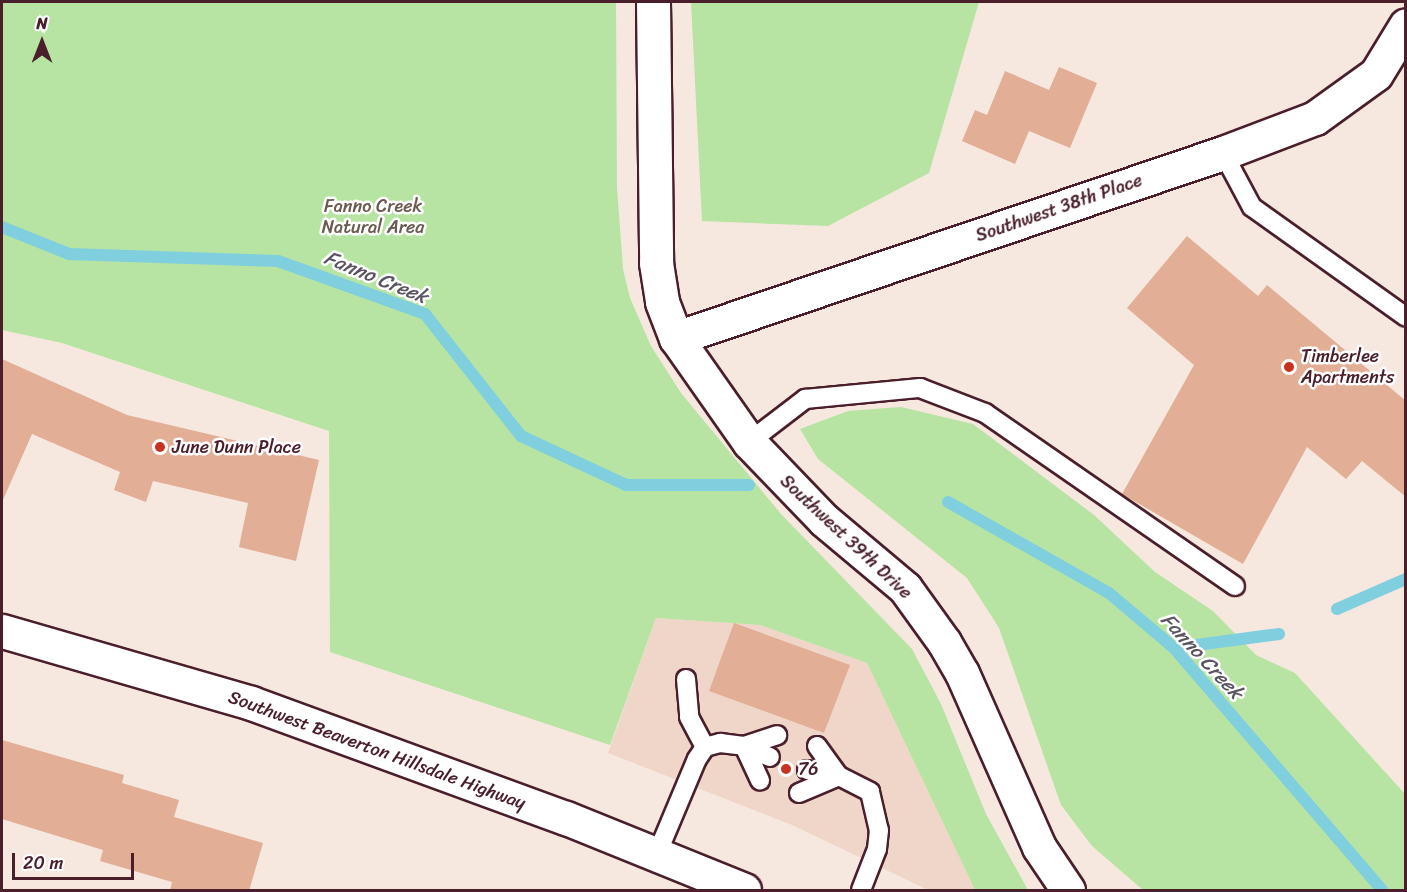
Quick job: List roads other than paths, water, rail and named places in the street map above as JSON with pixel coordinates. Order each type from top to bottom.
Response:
[{"type":"street","name":"Southwest 39th Drive","points":[[653,2],[656,262],[662,302],[676,338],[749,442],[824,520],[905,588],[944,642],[962,673],[1038,847],[1068,891]]},
{"type":"street","name":"Southwest 38th Place","points":[[676,338],[1223,153],[1315,118],[1339,104],[1376,74],[1406,25]]},
{"type":"street","name":"Southwest Beaverton Hillsdale Highway","points":[[2,631],[251,703],[657,854],[744,891]]},
{"type":"lane","points":[[1223,153],[1252,207],[1406,317]]},
{"type":"lane","points":[[749,442],[805,399],[920,388],[985,413],[1235,586]]},
{"type":"lane","points":[[686,679],[689,717],[705,747]]},
{"type":"lane","points":[[744,746],[777,735]]},
{"type":"lane","points":[[657,854],[697,759],[705,747],[720,743],[744,746],[770,758]]},
{"type":"lane","points":[[744,746],[760,780]]},
{"type":"lane","points":[[817,746],[839,776]]},
{"type":"lane","points":[[807,770],[839,776],[870,792],[879,830],[877,849],[861,891]]},
{"type":"lane","points":[[799,793],[839,776]]},
{"type":"waterway","name":"Fanno Creek","points":[[2,227],[69,254],[278,261],[425,314],[521,436],[626,485],[749,485]]},
{"type":"waterway","name":"Fanno Creek","points":[[948,502],[1109,593],[1174,648],[1382,890]]},
{"type":"waterway","points":[[1337,609],[1406,579]]},
{"type":"waterway","points":[[1174,648],[1279,634]]},
{"type":"place","name":"Timberlee Apartments","points":[[1289,367]]},
{"type":"place","name":"June Dunn Place","points":[[160,447]]},
{"type":"place","name":"76","points":[[786,769]]},
{"type":"park label","name":"Fanno Creek Natural Area","points":[[373,217]]}]
